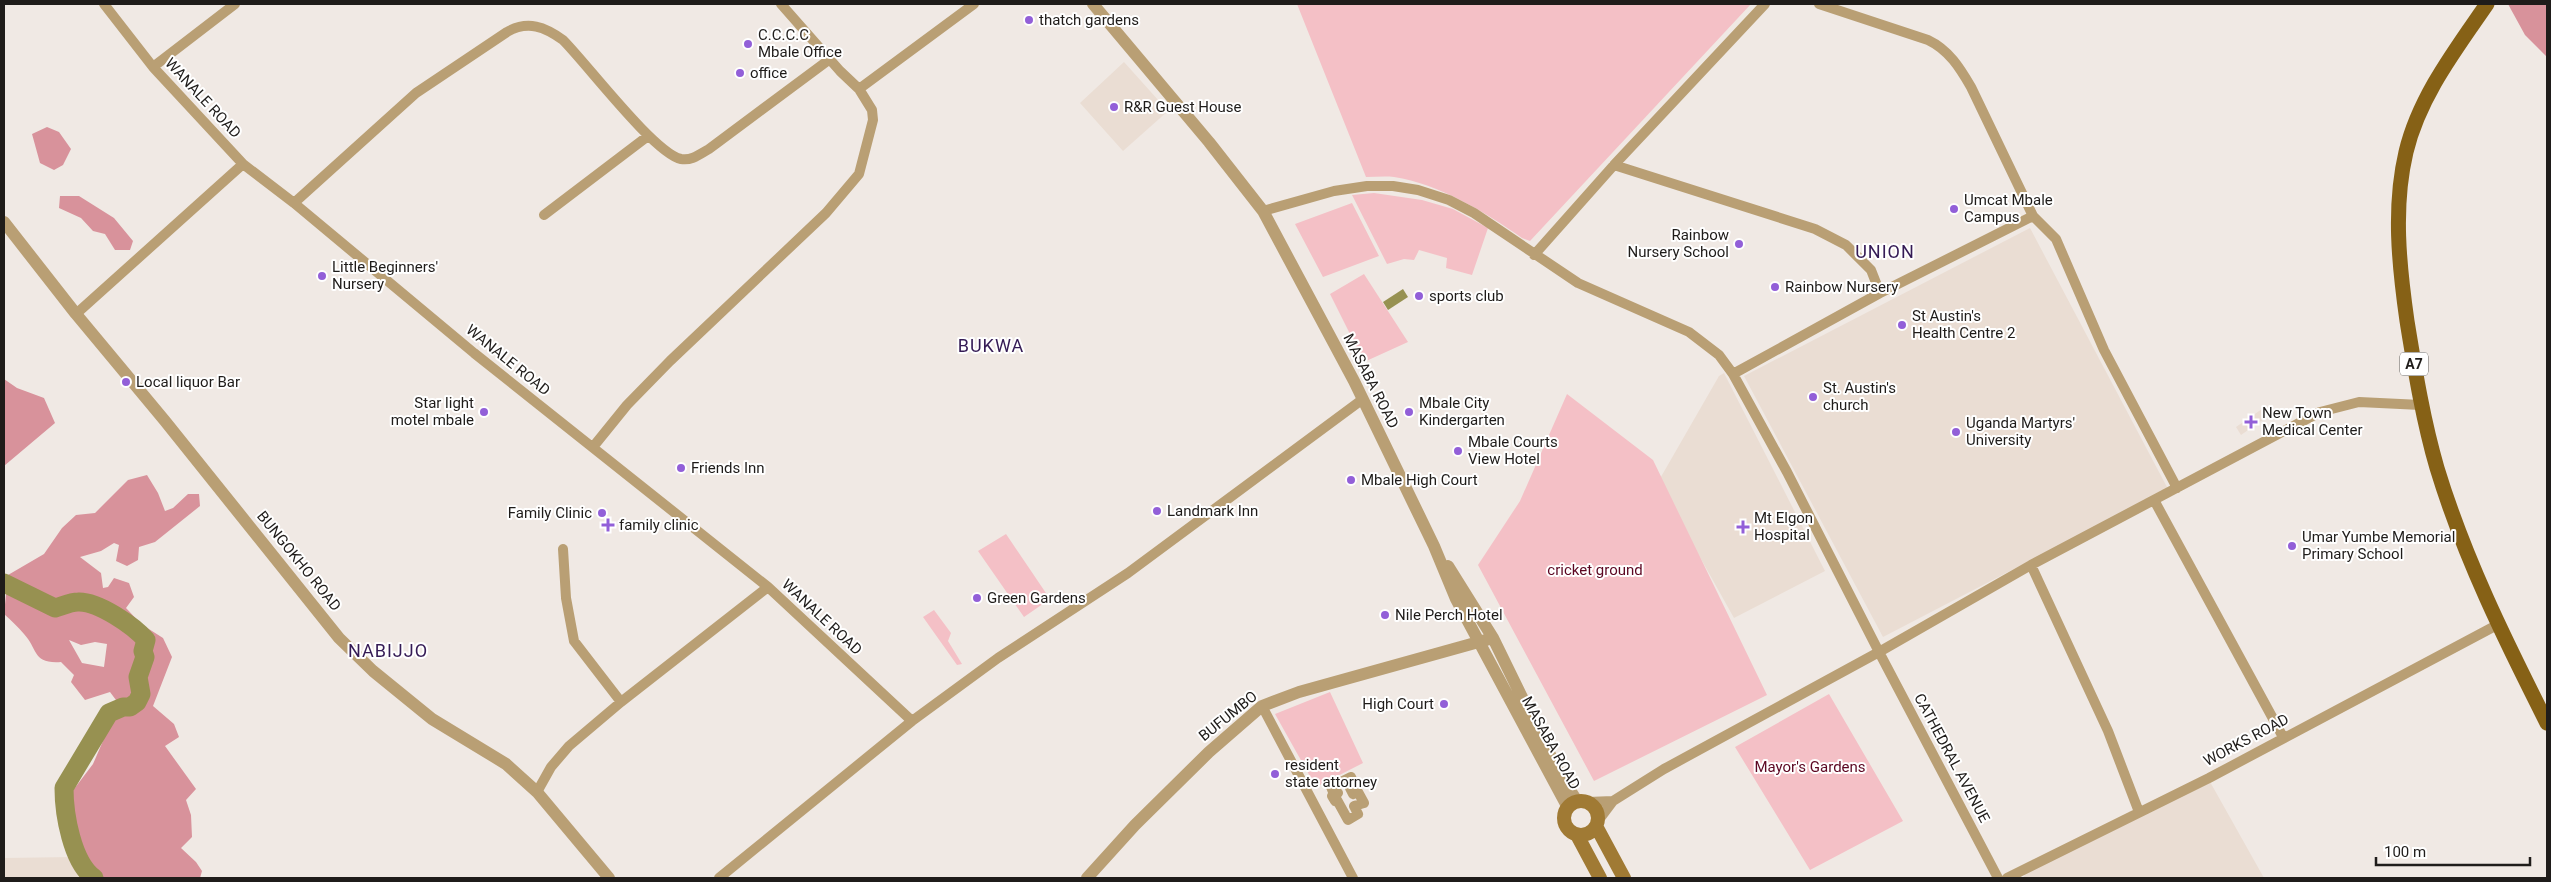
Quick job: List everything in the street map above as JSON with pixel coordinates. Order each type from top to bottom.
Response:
[{"type":"main road","name":"A7","points":[[2487,4],[2436,80],[2418,117],[2406,152],[2400,190],[2401,283],[2421,405],[2437,468],[2497,625],[2547,723]]},
{"type":"main road","points":[[1600,878],[1577,835],[1569,831],[1564,824],[1563,814],[1578,803],[1594,807],[1597,824],[1624,878]]},
{"type":"main road","points":[[1577,835],[1591,832],[1597,824]]},
{"type":"street","name":"WANALE ROAD","points":[[104,4],[153,67],[243,164],[294,203],[474,353],[768,587],[912,721]]},
{"type":"street","points":[[153,67],[236,4]]},
{"type":"street","points":[[593,446],[627,405],[670,361],[826,213],[852,185],[863,162],[872,120],[872,110],[859,90],[781,4]]},
{"type":"street","points":[[859,90],[974,4]]},
{"type":"street","name":"MASABA ROAD","points":[[1093,4],[1203,134],[1263,211],[1363,399],[1434,546],[1456,599],[1479,643],[1578,803]]},
{"type":"street","points":[[1534,254],[1614,165],[1765,4]]},
{"type":"street","points":[[1819,4],[1928,40],[1940,46],[1959,68],[1972,88],[2034,216],[2056,239],[2104,350],[2177,488]]},
{"type":"street","points":[[294,203],[416,93],[507,32],[522,25],[549,30],[563,40],[648,136],[680,159],[692,158],[737,129],[830,60]]},
{"type":"street","points":[[544,216],[648,136]]},
{"type":"street","points":[[76,314],[243,164]]},
{"type":"street","points":[[1614,165],[1815,229],[1846,245],[1871,270],[1880,293]]},
{"type":"street","name":"CATHEDRAL AVENUE","points":[[1263,211],[1334,191],[1393,186],[1449,200],[1494,225],[1578,283],[1689,332],[1719,355],[1733,374],[1787,472],[1878,652],[1998,878]]},
{"type":"street","points":[[1733,374],[1880,293],[2034,216]]},
{"type":"street","name":"BUNGOKHO ROAD","points":[[4,222],[76,314],[165,421],[339,638],[373,671],[432,719],[506,764],[537,792],[609,878]]},
{"type":"street","points":[[719,878],[912,721],[998,658],[1128,573],[1363,399]]},
{"type":"street","points":[[1597,824],[1613,801],[1732,730],[1878,652],[2031,565],[2320,412],[2360,402],[2421,405]]},
{"type":"street","points":[[2154,500],[2283,737]]},
{"type":"street","points":[[1434,546],[1466,592],[1493,638],[1559,773],[1578,803],[1613,801]]},
{"type":"street","points":[[563,549],[566,598],[574,641],[621,702]]},
{"type":"street","points":[[2031,565],[2108,730],[2139,812]]},
{"type":"street","points":[[537,792],[551,767],[569,746],[621,702],[768,587]]},
{"type":"street","name":"WORKS ROAD","points":[[2014,877],[2497,625]]},
{"type":"street","name":"BUFUMBO","points":[[1087,878],[1135,825],[1209,752],[1262,706],[1299,692],[1493,638]]},
{"type":"street","points":[[1262,706],[1353,878]]},
{"type":"street","points":[[1351,777],[1355,786],[1350,788],[1353,794],[1358,792],[1364,803],[1354,806],[1358,814],[1348,820],[1337,800],[1335,801],[1332,796],[1338,793],[1336,791],[1333,792],[1331,787],[1351,777]]},
{"type":"shaded area","points":[[2508,4],[2547,4],[2547,57],[2525,35]]},
{"type":"shaded area","points":[[1124,62],[1168,111],[1123,151],[1080,103]]},
{"type":"shaded area","points":[[47,127],[59,132],[71,149],[63,165],[54,170],[40,163],[32,134]]},
{"type":"shaded area","points":[[60,196],[79,196],[114,218],[133,241],[130,250],[115,250],[105,234],[93,231],[81,218],[59,208]]},
{"type":"shaded area","name":"Uganda Martyrs' University","points":[[2030,228],[2168,489],[1883,637],[1744,376]]},
{"type":"shaded area","points":[[1403,289],[1408,297],[1388,310],[1383,302]]},
{"type":"shaded area","name":"Mt Elgon Hospital","points":[[1724,373],[1825,571],[1734,618],[1658,482],[1719,376]]},
{"type":"shaded area","points":[[4,379],[17,388],[44,398],[55,423],[4,466]]},
{"type":"shaded area","name":"New Town Medical Center","points":[[2262,409],[2267,417],[2241,435],[2236,427]]},
{"type":"shaded area","points":[[147,475],[158,493],[165,511],[173,508],[188,494],[199,494],[200,506],[155,542],[139,547],[138,560],[127,566],[116,561],[119,545],[114,543],[101,551],[80,557],[101,573],[103,588],[108,587],[114,578],[129,583],[134,597],[126,608],[141,624],[163,638],[172,657],[153,706],[174,724],[179,737],[165,746],[196,789],[186,800],[191,815],[192,837],[181,848],[196,862],[202,871],[200,878],[87,878],[73,857],[64,826],[68,797],[93,764],[119,704],[110,692],[85,700],[71,682],[74,675],[61,662],[45,661],[40,658],[24,634],[4,614],[8,575],[44,554],[62,528],[76,515],[95,513],[128,480]],"holes":[[[69,640],[81,645],[95,642],[107,644],[104,667],[82,663]]]},
{"type":"shaded area","points":[[2209,780],[2264,878],[2025,878],[2022,872]]},
{"type":"shaded area","points":[[73,857],[77,865],[91,878],[4,878],[4,858]]},
{"type":"green space","points":[[1297,4],[1751,4],[1530,241],[1522,238],[1493,218],[1461,200],[1428,186],[1394,177],[1366,177]]},
{"type":"green space","points":[[1374,193],[1422,200],[1453,209],[1488,228],[1472,275],[1446,268],[1447,258],[1419,250],[1414,260],[1404,259],[1387,264],[1352,195]]},
{"type":"green space","points":[[1352,203],[1379,256],[1323,277],[1295,224]]},
{"type":"green space","points":[[1364,274],[1408,342],[1364,362],[1330,294]]},
{"type":"green space","name":"cricket ground","points":[[1567,394],[1653,460],[1767,695],[1594,781],[1478,565],[1520,501]]},
{"type":"green space","points":[[1006,534],[1050,599],[1024,617],[978,551]]},
{"type":"green space","points":[[934,610],[951,633],[948,641],[962,664],[957,665],[923,617]]},
{"type":"green space","points":[[1330,692],[1363,763],[1316,787],[1275,714]]},
{"type":"green space","name":"Mayor's Gardens","points":[[1829,694],[1903,821],[1810,870],[1735,747]]},
{"type":"waterway","points":[[4,583],[55,608],[78,602],[105,610],[133,628],[146,640],[143,651],[145,657],[138,677],[141,694],[137,702],[130,707],[123,707],[109,713],[64,788],[71,837],[80,861],[86,871],[94,878]]},
{"type":"place","name":"thatch gardens","points":[[1029,20]]},
{"type":"place","name":"C.C.C.C Mbale Office","points":[[748,44]]},
{"type":"place","name":"office","points":[[740,73]]},
{"type":"place","name":"R&R Guest House","points":[[1114,107]]},
{"type":"place","name":"Umcat Mbale Campus","points":[[1954,209]]},
{"type":"place","name":"Rainbow Nursery School","points":[[1739,244]]},
{"type":"place","name":"Little Beginners' Nursery","points":[[322,276]]},
{"type":"place","name":"Rainbow Nursery","points":[[1775,287]]},
{"type":"place","name":"sports club","points":[[1419,296]]},
{"type":"place","name":"St Austin's Health Centre 2","points":[[1902,325]]},
{"type":"place","name":"Local liquor Bar","points":[[126,382]]},
{"type":"place","name":"St. Austin's church","points":[[1813,397]]},
{"type":"place","name":"Star light motel mbale","points":[[484,412]]},
{"type":"place","name":"Mbale City Kindergarten","points":[[1409,412]]},
{"type":"place","name":"New Town Medical Center","points":[[2251,422]]},
{"type":"place","name":"Uganda Martyrs' University","points":[[1956,432]]},
{"type":"place","name":"Mbale Courts View Hotel","points":[[1458,451]]},
{"type":"place","name":"Friends Inn","points":[[681,468]]},
{"type":"place","name":"Mbale High Court","points":[[1351,480]]},
{"type":"place","name":"Landmark Inn","points":[[1157,511]]},
{"type":"place","name":"Family Clinic","points":[[602,513]]},
{"type":"place","name":"family clinic","points":[[608,525]]},
{"type":"place","name":"Mt Elgon Hospital","points":[[1743,527]]},
{"type":"place","name":"Umar Yumbe Memorial Primary School","points":[[2292,546]]},
{"type":"place","name":"Green Gardens","points":[[977,598]]},
{"type":"place","name":"Nile Perch Hotel","points":[[1385,615]]},
{"type":"place","name":"High Court","points":[[1444,704]]},
{"type":"place","name":"resident state attorney","points":[[1275,774]]},
{"type":"district","name":"UNION","points":[[1885,251]]},
{"type":"district","name":"BUKWA","points":[[991,345]]},
{"type":"district","name":"NABIJJO","points":[[388,650]]}]
